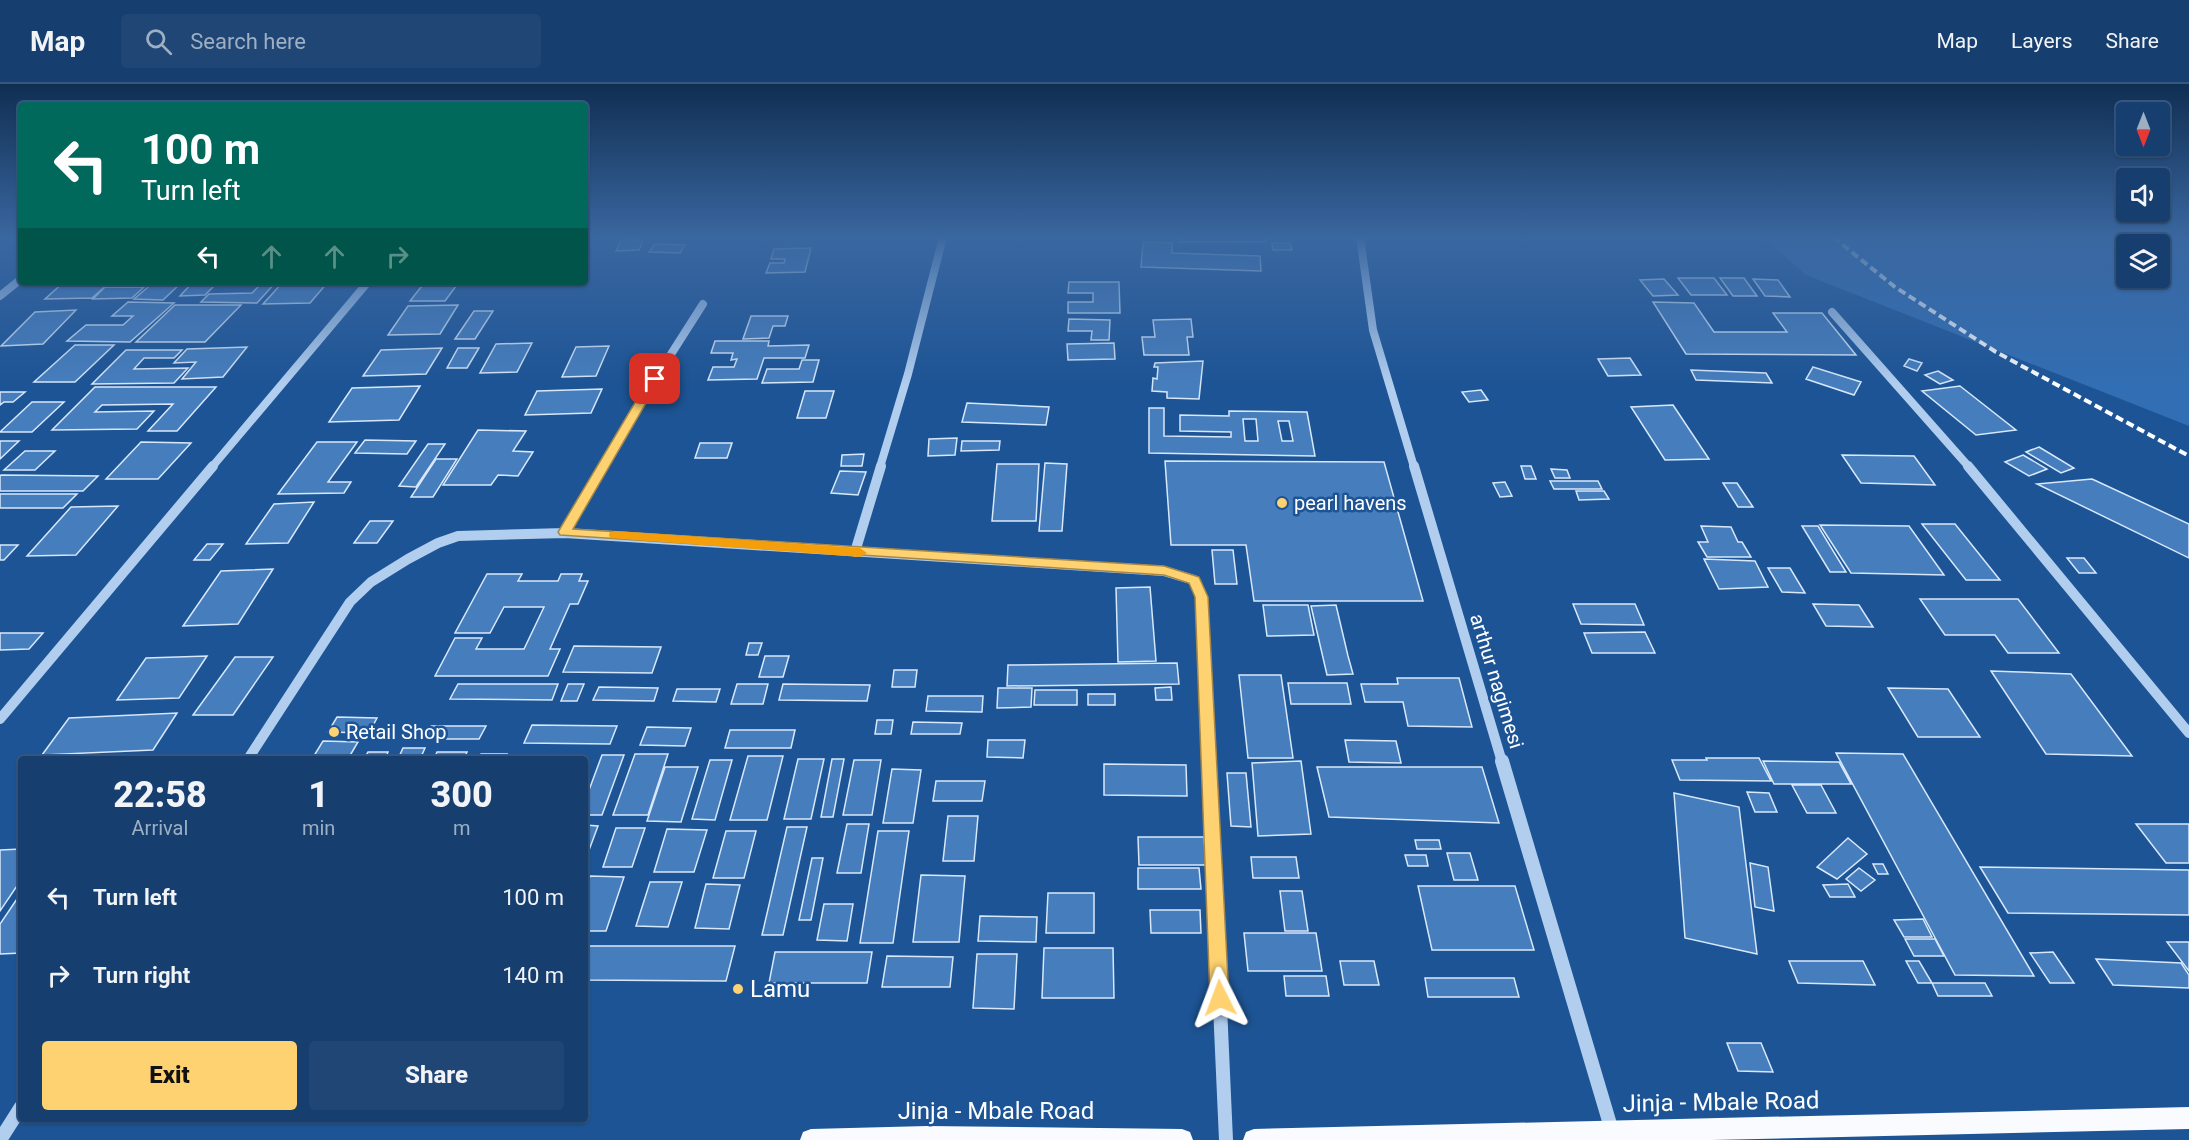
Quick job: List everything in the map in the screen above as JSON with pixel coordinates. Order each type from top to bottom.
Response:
[{"type":"main road","name":"Jinja - Mbale Road","points":[[1254,1140],[2189,1118]]},
{"type":"main road","name":"Jinja - Mbale Road","points":[[810,1140],[927,1138],[1182,1140]]},
{"type":"street","points":[[0,296],[12,286]]},
{"type":"street","points":[[0,719],[364,286]]},
{"type":"street","points":[[855,552],[908,374],[930,286]]},
{"type":"street","name":"arthur nagimesi","points":[[1367,286],[1374,330],[1612,1131]]},
{"type":"street","points":[[565,532],[631,417],[703,304]]},
{"type":"street","points":[[1832,312],[1980,480],[2189,733]]},
{"type":"street","points":[[250,756],[350,602],[371,582],[438,543],[458,536],[565,532],[1164,571],[1194,580],[1201,597],[1226,1140]]},
{"type":"street","points":[[0,1140],[18,1112]]},
{"type":"shaded area","points":[[1835,286],[2170,288],[2189,286],[2189,426]]},
{"type":"building","points":[[59,286],[105,286],[92,298],[45,299]]},
{"type":"building","points":[[149,286],[177,286],[163,300],[134,299]]},
{"type":"building","points":[[189,286],[214,286],[205,295],[180,296]]},
{"type":"building","points":[[259,286],[272,286],[257,303],[201,302],[209,294],[252,293]]},
{"type":"building","points":[[279,286],[324,286],[310,303],[263,304]]},
{"type":"building","points":[[422,286],[456,286],[445,301],[410,301]]},
{"type":"building","points":[[1069,286],[1119,286],[1120,313],[1068,313],[1068,302],[1093,302],[1093,293],[1068,293]]},
{"type":"building","points":[[1645,286],[1670,286],[1678,295],[1653,296]]},
{"type":"building","points":[[1684,286],[1720,286],[1727,295],[1691,295]]},
{"type":"building","points":[[1726,286],[1750,286],[1757,296],[1733,296]]},
{"type":"building","points":[[1758,286],[1782,286],[1790,297],[1765,296]]},
{"type":"building","points":[[105,287],[144,287],[132,298],[93,299]]},
{"type":"building","points":[[128,302],[174,303],[130,342],[67,341],[86,325],[123,325],[133,316],[112,316]]},
{"type":"building","points":[[1653,302],[1694,303],[1714,332],[1787,332],[1773,313],[1822,313],[1856,355],[1686,354]]},
{"type":"building","points":[[175,305],[241,305],[205,342],[136,342]]},
{"type":"building","points":[[458,305],[440,334],[388,335],[408,306]]},
{"type":"building","points":[[76,310],[43,344],[1,346],[35,312]]},
{"type":"building","points":[[474,311],[493,311],[475,339],[455,339]]},
{"type":"building","points":[[751,316],[788,316],[785,326],[773,326],[769,338],[743,339]]},
{"type":"building","points":[[1069,319],[1110,320],[1109,340],[1091,340],[1092,331],[1068,331]]},
{"type":"building","points":[[1191,319],[1193,337],[1187,337],[1189,355],[1144,355],[1142,337],[1155,337],[1153,320]]},
{"type":"building","points":[[715,341],[769,341],[768,346],[809,345],[805,358],[764,358],[757,379],[708,380],[713,367],[734,367],[737,359],[731,360],[733,353],[711,353]]},
{"type":"building","points":[[532,343],[517,372],[480,373],[496,344]]},
{"type":"building","points":[[1114,343],[1115,359],[1068,360],[1067,344]]},
{"type":"building","points":[[75,345],[114,345],[75,382],[34,382]]},
{"type":"building","points":[[609,346],[596,376],[562,377],[576,347]]},
{"type":"building","points":[[247,347],[223,377],[182,379],[196,362],[174,363],[187,349]]},
{"type":"building","points":[[442,348],[426,374],[363,376],[381,350]]},
{"type":"building","points":[[458,348],[479,348],[467,368],[447,368]]},
{"type":"building","points":[[126,350],[182,350],[174,358],[144,358],[134,369],[188,368],[174,383],[92,384]]},
{"type":"building","points":[[1630,358],[1641,375],[1608,376],[1598,359]]},
{"type":"building","points":[[1909,359],[1922,363],[1917,371],[1904,366]]},
{"type":"building","points":[[802,360],[819,360],[813,382],[762,383],[767,369],[799,369]]},
{"type":"building","points":[[1203,361],[1199,399],[1167,398],[1167,392],[1152,391],[1153,378],[1157,379],[1158,367],[1154,367],[1155,363]]},
{"type":"building","points":[[1813,367],[1861,382],[1854,395],[1806,379]]},
{"type":"building","points":[[1691,370],[1766,373],[1772,383],[1696,380]]},
{"type":"building","points":[[1938,371],[1953,380],[1940,384],[1925,375]]},
{"type":"building","points":[[420,386],[399,420],[329,422],[352,388]]},
{"type":"building","points":[[1960,386],[2016,430],[1976,435],[1922,391]]},
{"type":"building","points":[[95,387],[216,387],[177,431],[148,431],[173,404],[102,405],[95,412],[154,411],[137,429],[52,430]]},
{"type":"building","points":[[602,389],[591,413],[525,415],[537,391]]},
{"type":"building","points":[[1481,390],[1488,400],[1469,402],[1462,392]]},
{"type":"building","points":[[805,391],[834,391],[826,418],[797,418]]},
{"type":"building","points":[[0,392],[25,392],[13,402],[4,402],[0,405]]},
{"type":"building","points":[[32,402],[64,402],[32,432],[0,432]]},
{"type":"building","points":[[967,403],[1049,407],[1046,425],[962,422]]},
{"type":"building","points":[[1673,405],[1709,459],[1665,460],[1631,407]]},
{"type":"building","points":[[1149,408],[1164,408],[1164,436],[1231,437],[1231,432],[1180,431],[1180,415],[1229,416],[1229,411],[1307,412],[1315,456],[1149,453]],"holes":[[[1243,419],[1256,419],[1258,441],[1245,441]],[[1278,421],[1289,421],[1293,441],[1282,441]]]},
{"type":"building","points":[[478,430],[526,431],[513,451],[533,452],[518,476],[498,475],[491,485],[443,485]]},
{"type":"building","points":[[957,438],[955,455],[928,456],[929,439]]},
{"type":"building","points":[[365,440],[416,441],[407,454],[355,453]]},
{"type":"building","points":[[0,441],[19,441],[0,459]]},
{"type":"building","points":[[962,441],[1000,441],[999,450],[961,451]]},
{"type":"building","points":[[141,442],[191,443],[158,479],[106,479]]},
{"type":"building","points":[[317,442],[357,442],[328,482],[351,482],[344,493],[278,494]]},
{"type":"building","points":[[700,443],[732,443],[727,458],[695,458]]},
{"type":"building","points":[[428,444],[445,444],[416,487],[399,486]]},
{"type":"building","points":[[2039,447],[2074,468],[2061,473],[2026,452]]},
{"type":"building","points":[[25,451],[55,451],[35,470],[4,470]]},
{"type":"building","points":[[864,454],[862,466],[841,466],[842,455]]},
{"type":"building","points":[[1842,455],[1914,456],[1935,485],[1861,483]]},
{"type":"building","points":[[2023,455],[2047,469],[2029,476],[2005,462]]},
{"type":"building","points":[[436,459],[457,459],[433,497],[411,497]]},
{"type":"building","name":"pearl havens","points":[[1165,461],[1384,462],[1423,601],[1254,601],[1246,545],[1171,545]]},
{"type":"building","points":[[1045,463],[1067,464],[1062,531],[1039,531]]},
{"type":"building","points":[[997,464],[1039,464],[1036,521],[992,521]]},
{"type":"building","points":[[1521,466],[1531,466],[1536,479],[1525,479]]},
{"type":"building","points":[[1551,469],[1567,470],[1570,478],[1555,478]]},
{"type":"building","points":[[840,471],[866,472],[858,495],[831,493]]},
{"type":"building","points":[[0,476],[98,476],[83,491],[0,491]]},
{"type":"building","points":[[2092,479],[2189,524],[2189,558],[2037,484]]},
{"type":"building","points":[[1550,481],[1598,481],[1602,489],[1554,489]]},
{"type":"building","points":[[1505,482],[1512,496],[1500,497],[1493,483]]},
{"type":"building","points":[[1723,483],[1737,483],[1753,507],[1738,507]]},
{"type":"building","points":[[1576,491],[1604,491],[1609,499],[1579,500]]},
{"type":"building","points":[[0,494],[77,494],[63,508],[0,508]]},
{"type":"building","points":[[314,502],[288,543],[246,544],[274,504]]},
{"type":"building","points":[[118,506],[76,555],[27,556],[71,507]]},
{"type":"building","points":[[370,521],[393,521],[377,543],[354,543]]},
{"type":"building","points":[[1922,524],[1955,524],[2000,580],[1966,580]]},
{"type":"building","points":[[1820,525],[1909,526],[1944,575],[1851,573]]},
{"type":"building","points":[[1701,526],[1731,527],[1738,542],[1742,542],[1751,557],[1707,557],[1698,542],[1708,542]]},
{"type":"building","points":[[1802,526],[1818,526],[1846,572],[1830,572]]},
{"type":"building","points":[[207,544],[223,544],[210,560],[194,560]]},
{"type":"building","points":[[0,545],[18,545],[4,560],[0,560]]},
{"type":"building","points":[[1212,550],[1233,550],[1237,584],[1215,584]]},
{"type":"building","points":[[2067,558],[2084,558],[2096,573],[2079,573]]},
{"type":"building","points":[[1704,559],[1755,561],[1768,587],[1719,589]]},
{"type":"building","points":[[1768,568],[1790,568],[1805,593],[1782,592]]},
{"type":"building","points":[[273,569],[238,624],[183,626],[221,571]]},
{"type":"building","points":[[487,574],[522,574],[518,581],[558,581],[561,574],[582,574],[579,581],[588,581],[578,604],[570,604],[550,649],[560,649],[548,676],[435,676],[455,638],[482,638],[476,649],[524,649],[544,607],[504,607],[490,633],[455,633]]},
{"type":"building","points":[[1150,587],[1156,661],[1118,662],[1116,588]]},
{"type":"building","points":[[1920,599],[2018,599],[2059,653],[2008,653],[1995,635],[1945,635]]},
{"type":"building","points":[[1573,604],[1635,604],[1644,625],[1581,624]]},
{"type":"building","points":[[1813,604],[1859,605],[1873,627],[1826,626]]},
{"type":"building","points":[[1263,605],[1308,605],[1314,635],[1267,636]]},
{"type":"building","points":[[1336,605],[1353,674],[1327,675],[1311,606]]},
{"type":"building","points":[[1645,632],[1655,653],[1592,653],[1584,633]]},
{"type":"building","points":[[0,633],[43,633],[29,649],[0,650]]},
{"type":"building","points":[[749,643],[762,643],[758,655],[746,655]]},
{"type":"building","points":[[574,646],[661,647],[652,673],[563,672]]},
{"type":"building","points":[[207,656],[179,698],[117,700],[146,658]]},
{"type":"building","points":[[765,656],[789,656],[783,677],[759,677]]},
{"type":"building","points":[[235,657],[273,657],[233,715],[193,715]]},
{"type":"building","points":[[1177,663],[1179,684],[1007,686],[1008,665]]},
{"type":"building","points":[[894,670],[917,670],[915,687],[892,687]]},
{"type":"building","points":[[1991,671],[2071,674],[2132,756],[2046,754]]},
{"type":"building","points":[[1239,675],[1281,675],[1293,758],[1248,758]]},
{"type":"building","points":[[1397,678],[1459,678],[1472,727],[1408,726],[1403,702],[1365,702],[1361,684],[1398,684]]},
{"type":"building","points":[[1288,683],[1347,683],[1351,704],[1291,704]]},
{"type":"building","points":[[458,684],[558,684],[552,700],[450,699]]},
{"type":"building","points":[[568,684],[584,684],[577,701],[561,701]]},
{"type":"building","points":[[737,684],[768,684],[763,704],[731,704]]},
{"type":"building","points":[[783,684],[870,685],[867,701],[779,700]]},
{"type":"building","points":[[599,687],[658,688],[654,701],[593,700]]},
{"type":"building","points":[[1171,687],[1172,700],[1156,700],[1155,688]]},
{"type":"building","points":[[998,688],[1032,688],[1031,707],[997,708]]},
{"type":"building","points":[[1888,688],[1948,689],[1980,737],[1918,737]]},
{"type":"building","points":[[677,689],[720,689],[716,702],[673,701]]},
{"type":"building","points":[[1035,690],[1077,690],[1077,705],[1034,705]]},
{"type":"building","points":[[1088,694],[1115,694],[1115,705],[1088,705]]},
{"type":"building","points":[[928,696],[983,696],[982,712],[926,711]]},
{"type":"building","points":[[177,713],[153,750],[42,755],[69,718]]},
{"type":"building","points":[[337,717],[377,718],[369,733],[328,732]]},
{"type":"building","points":[[877,720],[893,720],[891,734],[875,734]]},
{"type":"building","points":[[913,722],[962,723],[960,734],[911,734]]},
{"type":"building","points":[[532,725],[617,726],[610,744],[524,743]]},
{"type":"building","points":[[431,726],[486,726],[479,739],[424,739]]},
{"type":"building","points":[[647,727],[691,728],[685,746],[640,745]]},
{"type":"building","points":[[730,730],[795,730],[791,748],[725,748]]},
{"type":"building","points":[[988,740],[1025,740],[1023,758],[987,757]]},
{"type":"building","points":[[1345,740],[1396,741],[1401,763],[1349,762]]},
{"type":"building","points":[[323,741],[358,742],[350,756],[314,756]]},
{"type":"building","points":[[403,748],[425,748],[421,756],[399,756]]},
{"type":"building","points":[[368,752],[388,752],[386,756],[366,756]]},
{"type":"building","points":[[437,752],[467,752],[465,756],[435,756]]},
{"type":"building","points":[[1836,753],[1903,754],[2034,976],[1955,975]]},
{"type":"building","points":[[481,754],[507,754],[506,756],[480,756]]},
{"type":"building","points":[[635,754],[668,754],[648,815],[613,815]]},
{"type":"building","points":[[602,755],[624,755],[602,815],[588,815],[588,793]]},
{"type":"building","points":[[748,756],[783,756],[767,820],[730,820]]},
{"type":"building","points":[[1706,758],[1759,758],[1771,781],[1680,780],[1672,760],[1707,760]]},
{"type":"building","points":[[798,759],[824,759],[811,819],[784,819]]},
{"type":"building","points":[[832,759],[844,759],[833,817],[821,817]]},
{"type":"building","points":[[710,760],[732,760],[715,820],[692,819]]},
{"type":"building","points":[[854,760],[881,760],[872,815],[843,815]]},
{"type":"building","points":[[1301,761],[1311,834],[1258,836],[1252,763]]},
{"type":"building","points":[[1763,761],[1839,762],[1851,784],[1774,784]]},
{"type":"building","points":[[1104,764],[1186,765],[1187,796],[1104,795]]},
{"type":"building","points":[[665,767],[698,767],[681,822],[647,821]]},
{"type":"building","points":[[1317,767],[1482,767],[1499,823],[1329,817]]},
{"type":"building","points":[[892,769],[921,770],[913,823],[883,823]]},
{"type":"building","points":[[1227,773],[1246,773],[1251,827],[1231,826]]},
{"type":"building","points":[[936,781],[985,781],[982,801],[933,801]]},
{"type":"building","points":[[1792,785],[1821,785],[1836,813],[1807,813]]},
{"type":"building","points":[[1747,792],[1769,793],[1777,812],[1755,812]]},
{"type":"building","points":[[1674,793],[1739,807],[1757,954],[1685,938]]},
{"type":"building","points":[[948,816],[978,816],[974,861],[943,861]]},
{"type":"building","points":[[847,824],[869,824],[861,873],[837,873]]},
{"type":"building","points":[[2136,824],[2189,824],[2189,863],[2166,863]]},
{"type":"building","points":[[588,825],[598,826],[588,853]]},
{"type":"building","points":[[787,827],[807,827],[783,935],[762,935]]},
{"type":"building","points":[[616,828],[645,828],[632,867],[603,867]]},
{"type":"building","points":[[667,829],[707,830],[694,872],[654,872]]},
{"type":"building","points":[[726,831],[756,831],[744,878],[713,878]]},
{"type":"building","points":[[878,831],[909,831],[893,943],[860,943]]},
{"type":"building","points":[[1138,837],[1204,837],[1206,865],[1139,865]]},
{"type":"building","points":[[1848,838],[1867,854],[1837,879],[1817,867]]},
{"type":"building","points":[[1415,840],[1439,840],[1441,849],[1417,849]]},
{"type":"building","points":[[18,849],[18,884],[0,911],[0,850]]},
{"type":"building","points":[[1447,853],[1470,853],[1478,880],[1454,880]]},
{"type":"building","points":[[1405,855],[1426,855],[1428,866],[1408,866]]},
{"type":"building","points":[[1251,857],[1296,857],[1299,878],[1253,878]]},
{"type":"building","points":[[812,858],[823,858],[811,920],[799,920]]},
{"type":"building","points":[[1750,863],[1768,867],[1774,911],[1755,907]]},
{"type":"building","points":[[1873,864],[1883,864],[1888,874],[1878,874]]},
{"type":"building","points":[[1980,867],[2189,870],[2189,915],[2008,913]]},
{"type":"building","points":[[1138,868],[1199,868],[1201,889],[1138,889]]},
{"type":"building","points":[[1859,868],[1875,880],[1861,891],[1846,879]]},
{"type":"building","points":[[921,875],[965,876],[959,942],[913,942]]},
{"type":"building","points":[[590,876],[624,877],[606,931],[588,931]]},
{"type":"building","points":[[650,882],[682,882],[668,927],[636,926]]},
{"type":"building","points":[[706,884],[740,885],[729,929],[695,928]]},
{"type":"building","points":[[1848,884],[1855,897],[1830,897],[1823,885]]},
{"type":"building","points":[[1418,886],[1515,886],[1534,950],[1432,950]]},
{"type":"building","points":[[1280,891],[1302,891],[1308,931],[1285,931]]},
{"type":"building","points":[[1048,893],[1094,893],[1094,933],[1046,933]]},
{"type":"building","points":[[18,897],[18,953],[0,954],[0,924]]},
{"type":"building","points":[[824,904],[853,904],[847,941],[817,940]]},
{"type":"building","points":[[1150,910],[1200,910],[1201,933],[1151,933]]},
{"type":"building","points":[[980,916],[1037,917],[1036,942],[978,941]]},
{"type":"building","points":[[1923,919],[1932,937],[1904,937],[1894,920]]},
{"type":"building","points":[[1244,933],[1316,933],[1322,971],[1248,971]]},
{"type":"building","points":[[1905,939],[1935,939],[1944,956],[1914,956]]},
{"type":"building","points":[[2167,942],[2189,942],[2189,971]]},
{"type":"building","points":[[588,946],[735,946],[726,981],[588,980]]},
{"type":"building","points":[[1044,948],[1113,948],[1114,998],[1042,998]]},
{"type":"building","points":[[775,952],[872,952],[867,983],[769,983]]},
{"type":"building","points":[[2053,952],[2074,983],[2050,983],[2030,953]]},
{"type":"building","points":[[977,954],[1017,954],[1014,1009],[973,1008]]},
{"type":"building","points":[[887,956],[953,957],[950,987],[882,987]]},
{"type":"building","points":[[2096,959],[2181,963],[2189,975],[2189,988],[2113,985]]},
{"type":"building","points":[[1340,961],[1374,961],[1379,985],[1344,985]]},
{"type":"building","points":[[1789,961],[1863,961],[1875,985],[1798,983]]},
{"type":"building","points":[[1906,961],[1919,961],[1932,983],[1918,983]]},
{"type":"building","points":[[1284,976],[1326,976],[1329,996],[1286,996]]},
{"type":"building","points":[[1425,978],[1514,978],[1519,997],[1428,997]]},
{"type":"building","points":[[1932,983],[1985,983],[1992,996],[1938,996]]},
{"type":"building","points":[[1727,1043],[1761,1043],[1773,1072],[1738,1071]]},
{"type":"railway","points":[[1894,286],[1996,352],[2189,456]]},
{"type":"slow traffic","points":[[615,535],[860,553]]},
{"type":"place","name":"pearl havens","points":[[1282,503]]},
{"type":"place","name":"Retail Shop","points":[[334,732]]},
{"type":"place","name":"Lamu","points":[[738,989]]},
{"type":"route","points":[[655,379],[565,532],[1164,571],[1194,580],[1201,597],[1220,998]]}]
